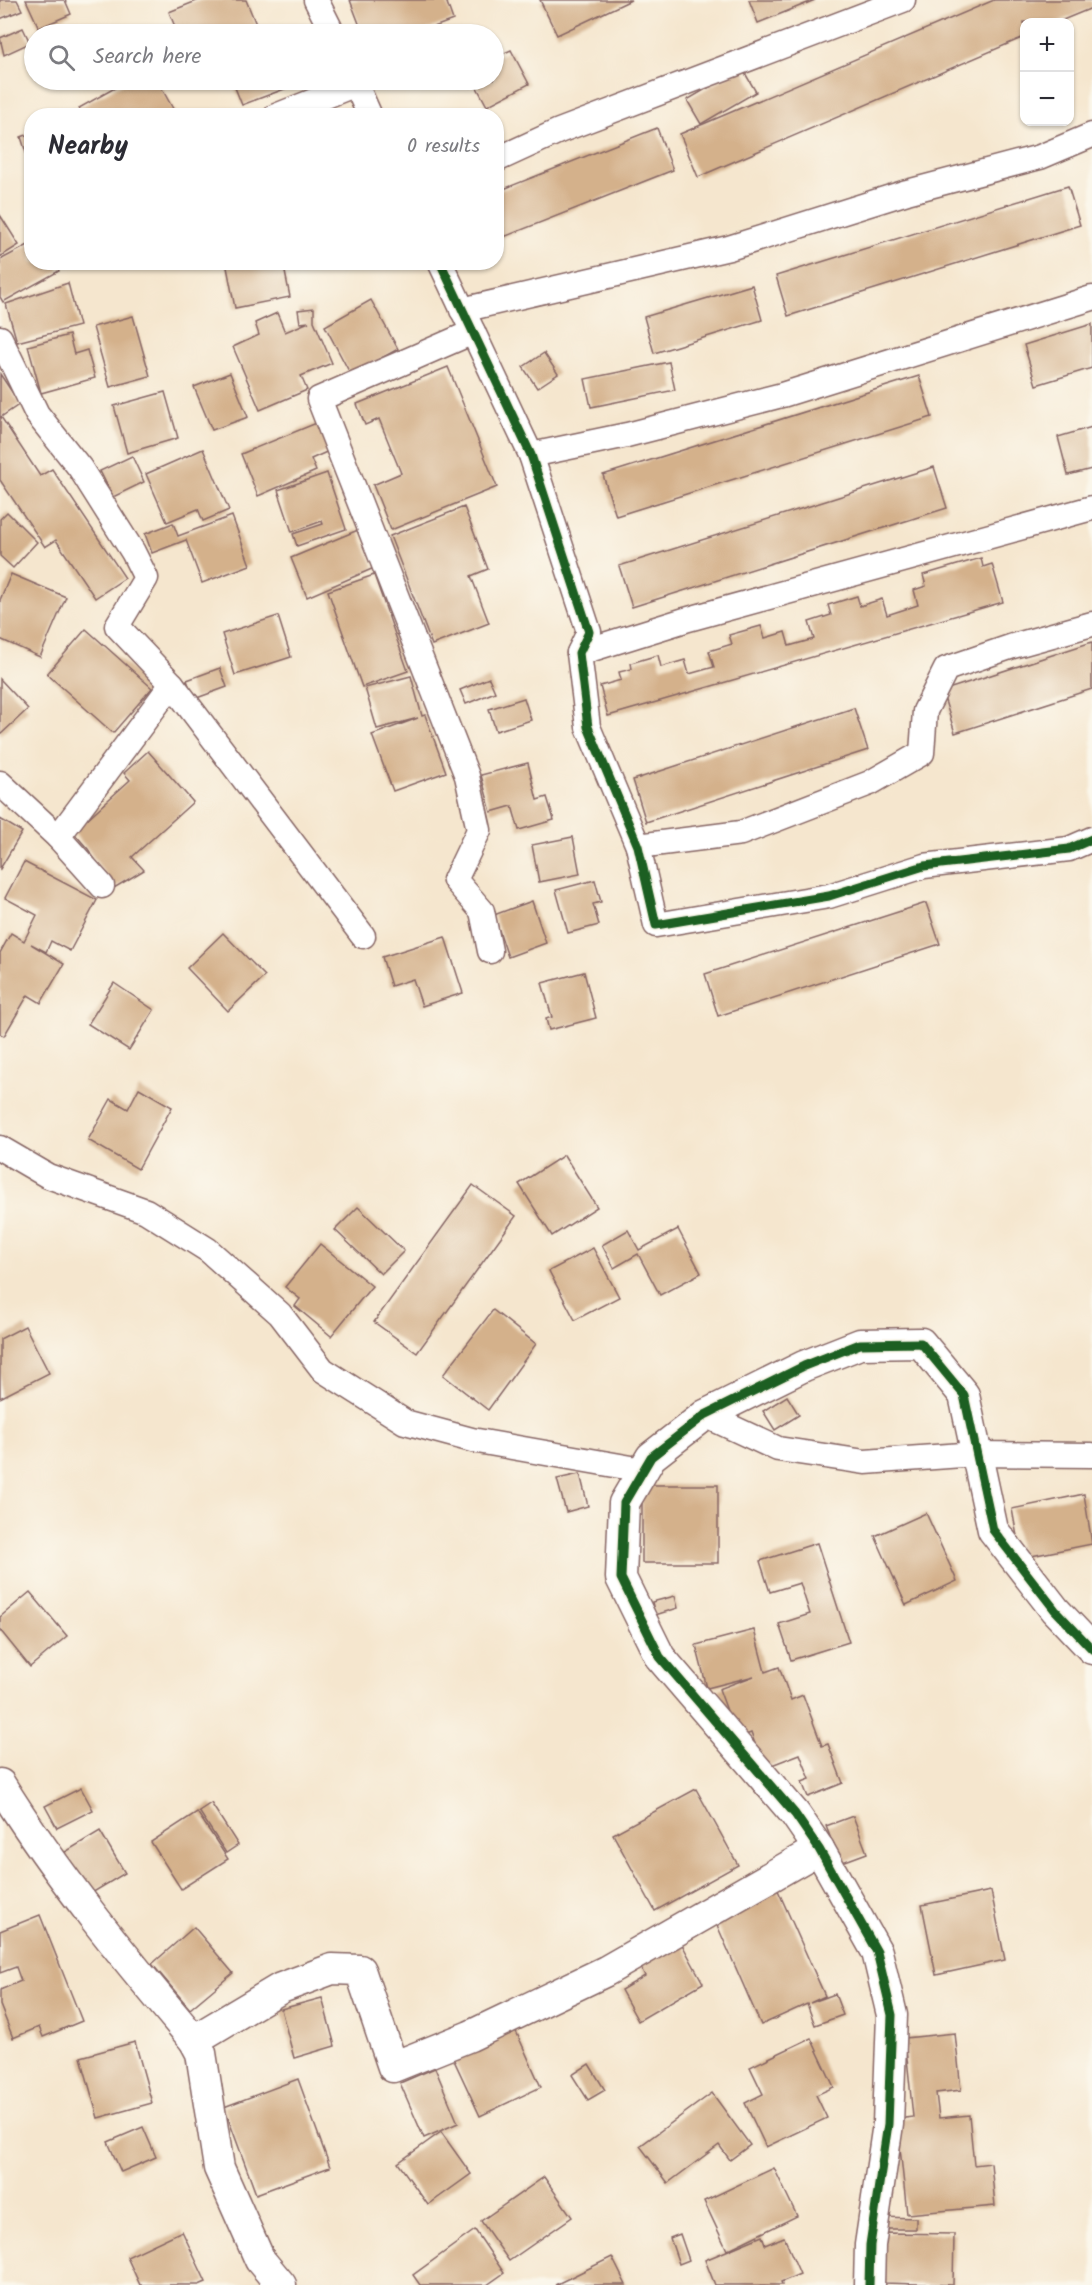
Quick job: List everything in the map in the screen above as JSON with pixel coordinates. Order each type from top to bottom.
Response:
[{"type":"street","points":[[316,0],[328,24]]},
{"type":"street","points":[[504,156],[570,126],[903,0]]},
{"type":"street","points":[[295,108],[336,90]]},
{"type":"street","points":[[359,90],[366,108]]},
{"type":"street","points":[[462,310],[729,248],[907,192],[1040,157],[1092,135]]},
{"type":"street","points":[[444,270],[531,455],[589,632],[579,653],[588,727],[638,846],[656,925],[829,896],[924,866],[1068,849],[1092,839]]},
{"type":"street","points":[[531,455],[627,435],[782,395],[1092,298]]},
{"type":"street","points":[[473,332],[319,399],[467,776],[479,830],[455,880],[482,911],[490,951]]},
{"type":"street","points":[[0,338],[37,414],[80,468],[134,552],[146,578],[117,626],[171,684],[363,936]]},
{"type":"street","points":[[579,653],[685,620],[1092,508]]},
{"type":"street","points":[[638,846],[741,833],[870,783],[922,753],[925,711],[946,669],[1092,624]]},
{"type":"street","points":[[58,837],[171,684]]},
{"type":"street","points":[[0,783],[58,837],[102,886]]},
{"type":"street","points":[[0,1148],[48,1176],[146,1211],[208,1250],[280,1314],[323,1370],[405,1422],[472,1440],[643,1470]]},
{"type":"street","points":[[869,2285],[870,2245],[888,2124],[892,2015],[877,1952],[819,1849],[795,1814],[660,1657],[621,1578],[624,1503],[651,1456],[705,1415],[804,1366],[860,1344],[921,1343],[964,1395],[993,1530],[1056,1610],[1092,1649]]},
{"type":"street","points":[[705,1415],[778,1449],[865,1462],[976,1454],[1092,1455]]},
{"type":"street","points":[[0,1785],[52,1864],[97,1924],[194,2040],[201,2053],[219,2168],[260,2260],[281,2285]]},
{"type":"street","points":[[194,2040],[281,1988],[332,1969],[360,1970],[393,2067],[470,2036],[606,1971],[819,1849]]},
{"type":"building","points":[[0,0],[17,0],[22,10],[0,19]]},
{"type":"building","points":[[26,0],[65,0],[71,14],[48,24],[37,24]]},
{"type":"building","points":[[199,0],[246,0],[256,24],[174,24],[169,12]]},
{"type":"building","points":[[350,0],[446,0],[453,20],[442,24],[359,24]]},
{"type":"building","points":[[540,0],[631,0],[557,35]]},
{"type":"building","points":[[749,0],[815,0],[758,23]]},
{"type":"building","points":[[994,0],[1092,0],[1092,8],[1068,18],[1020,18],[1020,39],[698,177],[680,134]]},
{"type":"building","points":[[23,28],[24,30],[24,46],[4,55],[0,38]]},
{"type":"building","points":[[511,50],[529,84],[487,106],[478,90],[504,90],[504,53]]},
{"type":"building","points":[[742,68],[756,92],[701,124],[687,100]]},
{"type":"building","points":[[111,90],[163,90],[173,108],[79,108]]},
{"type":"building","points":[[236,90],[282,90],[242,105]]},
{"type":"building","points":[[657,128],[673,170],[504,237],[504,189]]},
{"type":"building","points":[[1068,186],[1080,225],[788,316],[776,276]]},
{"type":"building","points":[[0,215],[19,245],[0,257]]},
{"type":"building","points":[[24,247],[24,270],[59,271],[3,302],[0,297],[0,260]]},
{"type":"building","points":[[228,270],[285,270],[290,297],[235,308]]},
{"type":"building","points":[[68,283],[79,326],[17,342],[6,304]]},
{"type":"building","points":[[752,285],[762,320],[654,353],[644,317]]},
{"type":"building","points":[[371,300],[398,349],[351,375],[325,326]]},
{"type":"building","points":[[314,308],[314,321],[332,363],[301,376],[307,390],[260,410],[233,347],[259,335],[255,323],[277,313],[285,332],[309,322],[300,323],[298,310]]},
{"type":"building","points":[[133,316],[150,376],[110,387],[93,327]]},
{"type":"building","points":[[1092,324],[1092,368],[1036,385],[1024,345]]},
{"type":"building","points":[[69,335],[74,354],[87,350],[95,378],[41,393],[28,346]]},
{"type":"building","points":[[544,353],[558,374],[537,388],[523,367]]},
{"type":"building","points":[[669,362],[675,390],[591,407],[585,379]]},
{"type":"building","points":[[448,367],[497,487],[391,530],[373,485],[401,473],[379,419],[365,425],[357,404]]},
{"type":"building","points":[[230,373],[248,417],[212,430],[194,387]]},
{"type":"building","points":[[0,374],[20,404],[1,417],[40,476],[52,469],[125,578],[95,598],[56,540],[45,547],[0,480]]},
{"type":"building","points":[[919,376],[932,417],[616,516],[603,475]]},
{"type":"building","points":[[165,392],[178,438],[127,453],[114,406]]},
{"type":"building","points":[[319,422],[331,450],[311,459],[316,471],[258,496],[241,454]]},
{"type":"building","points":[[1092,427],[1092,469],[1068,475],[1058,437]]},
{"type":"building","points":[[203,449],[229,510],[203,521],[198,509],[167,522],[146,474]]},
{"type":"building","points":[[132,456],[144,482],[113,497],[100,471]]},
{"type":"building","points":[[934,467],[947,508],[632,607],[619,566]]},
{"type":"building","points":[[327,473],[346,529],[297,546],[293,534],[323,524],[322,521],[292,532],[278,490]]},
{"type":"building","points":[[464,507],[488,569],[471,576],[489,623],[432,645],[390,536]]},
{"type":"building","points":[[7,512],[37,542],[13,568],[0,556],[0,519]]},
{"type":"building","points":[[232,516],[250,565],[202,583],[186,540],[152,553],[145,534],[173,523],[178,536]]},
{"type":"building","points":[[358,530],[374,568],[307,597],[291,558]]},
{"type":"building","points":[[981,558],[983,567],[992,564],[1003,602],[608,716],[600,686],[621,680],[619,672],[632,669],[631,663],[658,655],[661,667],[685,660],[689,674],[714,667],[709,651],[732,644],[729,635],[761,626],[765,638],[785,632],[789,646],[814,639],[809,622],[831,615],[828,605],[857,596],[860,606],[882,599],[887,615],[918,605],[914,590],[926,586],[923,575]]},
{"type":"building","points":[[11,574],[66,597],[40,657],[0,639],[0,600]]},
{"type":"building","points":[[374,575],[408,671],[362,687],[328,591]]},
{"type":"building","points":[[278,616],[291,657],[235,675],[222,634]]},
{"type":"building","points":[[86,629],[152,688],[113,733],[47,674]]},
{"type":"building","points":[[1092,642],[1092,689],[955,733],[942,691]]},
{"type":"building","points":[[220,668],[227,687],[194,699],[187,680]]},
{"type":"building","points":[[411,676],[422,716],[425,715],[446,772],[393,791],[372,735],[418,718],[377,729],[365,688]]},
{"type":"building","points":[[489,678],[495,692],[466,704],[460,690]]},
{"type":"building","points":[[0,679],[28,709],[0,735]]},
{"type":"building","points":[[524,698],[531,720],[496,731],[489,709]]},
{"type":"building","points":[[854,708],[868,750],[646,822],[633,780]]},
{"type":"building","points":[[148,751],[193,802],[132,857],[144,870],[114,888],[88,849],[73,832],[130,780],[124,773]]},
{"type":"building","points":[[528,763],[537,800],[547,797],[554,820],[519,830],[512,806],[491,812],[481,775]]},
{"type":"building","points":[[0,819],[22,832],[0,869]]},
{"type":"building","points":[[573,837],[580,874],[539,882],[532,845]]},
{"type":"building","points":[[24,862],[97,900],[70,951],[51,941],[46,952],[31,944],[64,964],[41,1003],[28,995],[4,1036],[0,1034],[0,953],[11,933],[24,941],[37,915],[5,898]]},
{"type":"building","points":[[595,880],[601,902],[593,904],[599,925],[568,933],[556,890]]},
{"type":"building","points":[[532,901],[546,943],[508,957],[494,915]]},
{"type":"building","points":[[926,903],[940,944],[718,1016],[705,974]]},
{"type":"building","points":[[223,933],[265,976],[228,1011],[187,968]]},
{"type":"building","points":[[445,937],[463,993],[422,1006],[413,979],[391,986],[382,957]]},
{"type":"building","points":[[584,972],[596,1018],[549,1030],[546,1019],[552,1017],[542,983]]},
{"type":"building","points":[[114,983],[154,1010],[129,1050],[88,1024]]},
{"type":"building","points":[[139,1088],[172,1107],[138,1169],[88,1140],[111,1099],[128,1109]]},
{"type":"building","points":[[564,1155],[597,1207],[552,1236],[519,1184]]},
{"type":"building","points":[[473,1185],[516,1216],[417,1353],[374,1322]]},
{"type":"building","points":[[358,1207],[404,1251],[381,1274],[335,1230]]},
{"type":"building","points":[[678,1229],[701,1273],[660,1295],[638,1254],[614,1268],[602,1245],[628,1230],[639,1250]]},
{"type":"building","points":[[320,1244],[372,1286],[331,1336],[295,1306],[300,1299],[285,1287]]},
{"type":"building","points":[[593,1248],[619,1297],[575,1320],[549,1271]]},
{"type":"building","points":[[493,1310],[536,1344],[488,1410],[443,1375]]},
{"type":"building","points":[[25,1326],[49,1373],[0,1398],[0,1339]]},
{"type":"building","points":[[787,1396],[799,1415],[775,1430],[763,1411]]},
{"type":"building","points":[[580,1474],[588,1506],[566,1512],[557,1479]]},
{"type":"building","points":[[642,1485],[718,1485],[718,1563],[642,1563]]},
{"type":"building","points":[[1084,1494],[1092,1544],[1021,1558],[1012,1509]]},
{"type":"building","points":[[926,1513],[957,1581],[906,1605],[875,1536]]},
{"type":"building","points":[[817,1543],[849,1642],[791,1660],[779,1624],[810,1614],[800,1583],[770,1592],[760,1561]]},
{"type":"building","points":[[30,1592],[67,1636],[30,1667],[0,1630],[0,1617]]},
{"type":"building","points":[[675,1596],[678,1608],[655,1615],[652,1602]]},
{"type":"building","points":[[754,1630],[765,1672],[779,1667],[791,1700],[803,1695],[822,1746],[828,1744],[843,1783],[808,1797],[802,1782],[810,1779],[800,1754],[764,1768],[751,1733],[737,1738],[719,1689],[754,1676],[707,1688],[696,1645]]},
{"type":"building","points":[[81,1788],[93,1810],[57,1828],[45,1806]]},
{"type":"building","points":[[696,1789],[738,1865],[655,1911],[613,1834]]},
{"type":"building","points":[[211,1803],[238,1845],[226,1853],[199,1811]]},
{"type":"building","points":[[197,1812],[228,1859],[181,1889],[151,1842]]},
{"type":"building","points":[[853,1816],[867,1853],[840,1863],[826,1826]]},
{"type":"building","points":[[100,1831],[125,1873],[82,1899],[57,1857]]},
{"type":"building","points":[[777,1888],[825,1996],[810,2003],[835,1994],[843,2015],[815,2025],[807,2004],[761,2025],[713,1916]]},
{"type":"building","points":[[991,1891],[1005,1960],[936,1975],[922,1905]]},
{"type":"building","points":[[40,1915],[82,2021],[43,2037],[39,2027],[13,2038],[0,2005],[0,1990],[21,1981],[16,1967],[0,1973],[0,1931]]},
{"type":"building","points":[[194,1927],[233,1973],[190,2009],[152,1964]]},
{"type":"building","points":[[678,1937],[703,1983],[638,2021],[621,1990],[645,1976],[637,1960]]},
{"type":"building","points":[[322,1998],[335,2046],[294,2058],[281,2009]]},
{"type":"building","points":[[515,2029],[541,2087],[480,2116],[453,2058]]},
{"type":"building","points":[[955,2033],[961,2090],[936,2093],[939,2118],[969,2115],[974,2165],[991,2163],[995,2206],[907,2214],[897,2119],[913,2117],[905,2038]]},
{"type":"building","points":[[811,2038],[834,2087],[816,2095],[827,2118],[766,2147],[745,2103],[763,2094],[750,2067]]},
{"type":"building","points":[[135,2042],[152,2103],[98,2118],[81,2057]]},
{"type":"building","points":[[589,2064],[605,2090],[588,2100],[572,2075]]},
{"type":"building","points":[[435,2068],[458,2123],[424,2138],[400,2083]]},
{"type":"building","points":[[298,2079],[330,2167],[256,2194],[224,2107]]},
{"type":"building","points":[[712,2093],[750,2145],[730,2160],[719,2145],[668,2183],[640,2146]]},
{"type":"building","points":[[143,2127],[156,2157],[121,2172],[108,2142]]},
{"type":"building","points":[[441,2132],[471,2174],[428,2205],[398,2163]]},
{"type":"building","points":[[774,2168],[797,2216],[727,2250],[704,2201]]},
{"type":"building","points":[[544,2177],[572,2217],[509,2261],[481,2221]]},
{"type":"building","points":[[879,2217],[916,2218],[916,2229],[879,2229]]},
{"type":"building","points":[[475,2230],[504,2273],[487,2285],[420,2285],[413,2275]]},
{"type":"building","points":[[182,2231],[206,2282],[199,2285],[140,2285],[127,2257]]},
{"type":"building","points":[[883,2233],[954,2234],[953,2285],[883,2283]]},
{"type":"building","points":[[680,2234],[689,2260],[679,2264],[670,2238]]},
{"type":"building","points":[[762,2236],[765,2245],[784,2237],[800,2274],[781,2282],[782,2285],[715,2285],[705,2260]]},
{"type":"building","points":[[612,2257],[626,2285],[555,2285]]},
{"type":"cycle path","points":[[444,270],[531,455],[589,632],[579,653],[588,727],[638,846],[656,925],[829,896],[924,866],[1069,849],[1092,839]]},
{"type":"cycle path","points":[[869,2285],[870,2245],[888,2124],[892,2015],[877,1952],[819,1849],[795,1814],[660,1657],[621,1578],[624,1503],[651,1457],[705,1415],[804,1366],[860,1344],[921,1343],[964,1395],[993,1530],[1055,1610],[1092,1649]]}]
